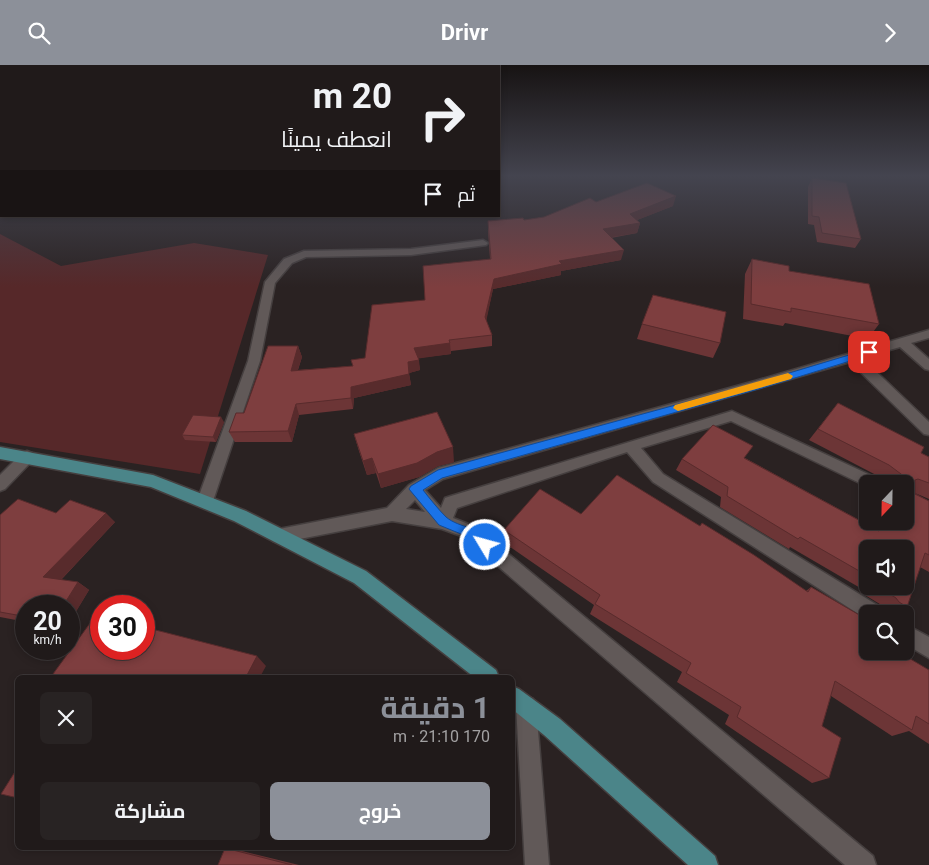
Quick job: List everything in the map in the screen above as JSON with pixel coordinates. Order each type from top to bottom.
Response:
[{"type":"main road","points":[[0,453],[153,481],[205,501],[360,577],[486,675]]},
{"type":"main road","points":[[519,701],[552,727],[706,865]]},
{"type":"street","points":[[205,501],[254,361],[270,282],[288,261],[304,254],[411,252],[484,243]]},
{"type":"street","points":[[392,514],[415,489],[438,474],[758,385],[929,334]]},
{"type":"street","points":[[902,342],[929,366]]},
{"type":"street","points":[[853,357],[929,430]]},
{"type":"street","points":[[443,522],[451,503],[630,446],[732,416],[859,476]]},
{"type":"street","points":[[630,446],[658,478],[861,605]]},
{"type":"street","points":[[0,485],[27,457]]},
{"type":"street","points":[[415,489],[443,522]]},
{"type":"street","points":[[279,536],[392,514],[443,522],[470,532],[864,865]]},
{"type":"street","points":[[914,639],[929,648]]},
{"type":"street","points":[[519,701],[537,865]]},
{"type":"shaded area","points":[[0,234],[61,266],[194,243],[268,255],[200,474],[0,442]]},
{"type":"building","points":[[555,212],[634,212],[630,214],[640,223],[603,229],[624,250],[559,261],[562,264],[494,279],[485,317],[492,335],[449,340],[450,343],[414,348],[419,360],[408,362],[409,374],[351,387],[351,398],[296,404],[288,431],[229,432],[236,413],[244,413],[268,346],[298,346],[291,371],[353,366],[351,360],[365,358],[372,305],[425,300],[423,266],[491,259],[488,221],[523,218],[524,220],[544,217]]},
{"type":"building","points":[[812,212],[854,212],[861,239],[822,233],[819,217],[812,216]]},
{"type":"building","points":[[752,259],[789,266],[789,271],[869,284],[879,324],[791,308],[791,312],[751,304]]},
{"type":"building","points":[[653,295],[726,312],[720,343],[642,324]]},
{"type":"building","points":[[838,403],[924,447],[921,453],[929,457],[929,483],[918,479],[915,480],[915,494],[929,501],[929,555],[925,553],[914,586],[914,540],[859,540],[859,571],[800,537],[798,539],[727,496],[728,487],[682,459],[713,425],[753,446],[744,458],[859,520],[859,530],[914,530],[914,475],[902,475],[889,465],[818,429]]},
{"type":"building","points":[[437,412],[453,447],[437,452],[417,463],[378,474],[372,458],[363,461],[354,434]]},
{"type":"building","points":[[193,415],[221,417],[213,437],[182,435]]},
{"type":"building","points":[[617,475],[700,526],[702,523],[754,555],[808,592],[811,587],[859,615],[859,660],[912,660],[929,670],[929,724],[916,716],[912,730],[835,681],[822,726],[841,738],[829,778],[737,717],[741,707],[686,673],[691,663],[595,604],[600,595],[504,530],[540,489],[581,514]]},
{"type":"building","points":[[18,499],[56,513],[70,500],[106,513],[43,577],[78,582],[70,595],[15,595],[15,615],[0,612],[0,515]]},
{"type":"building","points":[[891,595],[911,595],[908,605],[904,605]]},
{"type":"building","points":[[90,623],[90,660],[155,660],[155,630],[257,656],[247,675],[53,674],[63,660],[80,660],[80,637]]},
{"type":"building","points":[[15,772],[15,797],[1,794]]},
{"type":"building","points":[[224,850],[233,850],[292,865],[218,865]]},
{"type":"slow traffic","points":[[678,408],[788,376]]},
{"type":"route","points":[[485,545],[470,532],[443,522],[415,489],[438,474],[758,385],[869,352]]}]
